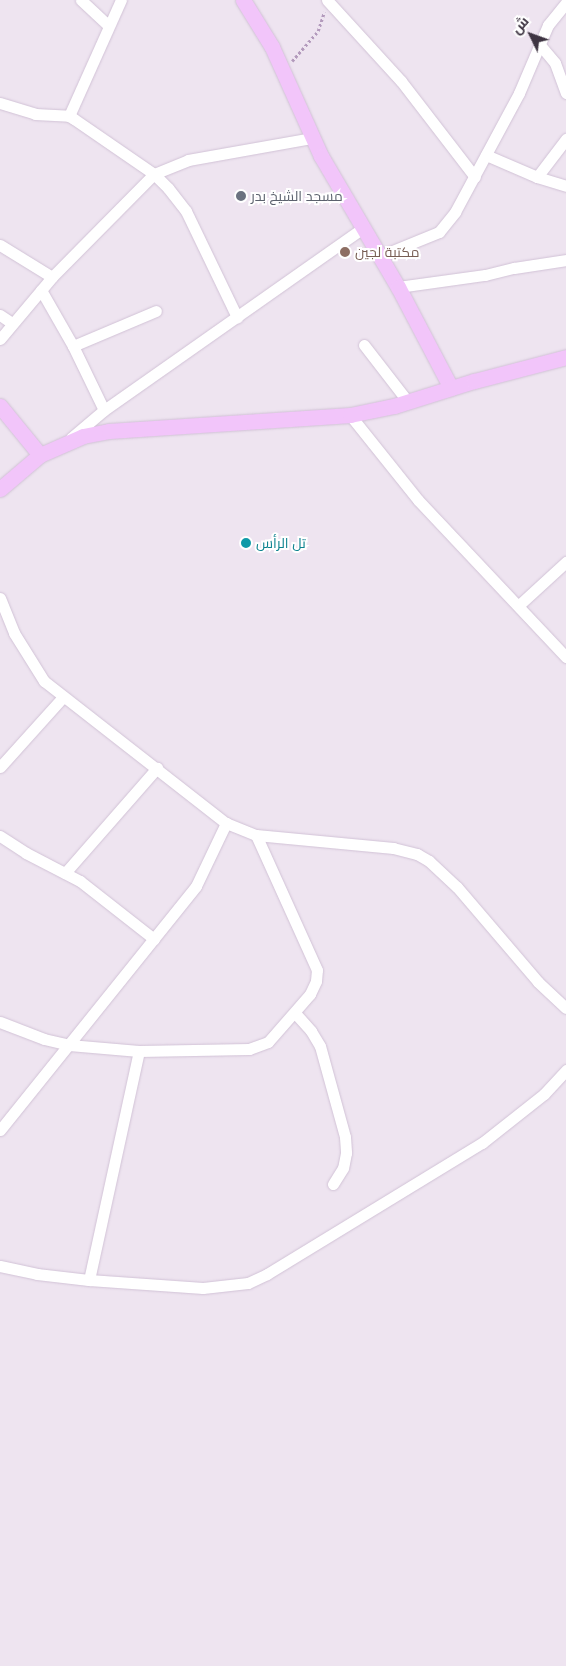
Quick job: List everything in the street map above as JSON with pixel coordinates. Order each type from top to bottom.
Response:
[{"type":"street","points":[[81,0],[108,25]]},
{"type":"street","points":[[68,116],[121,0]]},
{"type":"street","points":[[243,0],[263,30],[284,71],[311,138],[398,287],[451,388]]},
{"type":"street","points":[[327,0],[401,81],[475,177]]},
{"type":"street","points":[[380,256],[439,232],[463,201],[519,93],[553,18],[566,3]]},
{"type":"street","points":[[540,44],[555,63],[566,93]]},
{"type":"street","points":[[0,103],[35,114],[68,116],[81,122],[154,174],[186,211],[237,317]]},
{"type":"street","points":[[0,339],[52,277],[154,174],[188,160],[311,138]]},
{"type":"street","points":[[537,177],[566,138]]},
{"type":"street","points":[[486,155],[537,177],[566,186]]},
{"type":"street","points":[[67,442],[104,410],[364,228]]},
{"type":"street","points":[[0,245],[52,277]]},
{"type":"street","points":[[398,287],[484,275],[566,260]]},
{"type":"street","points":[[41,290],[73,346],[104,410]]},
{"type":"street","points":[[73,346],[156,310]]},
{"type":"street","points":[[0,315],[12,323]]},
{"type":"street","points":[[364,345],[408,402]]},
{"type":"street","points":[[0,489],[40,454],[83,436],[109,431],[350,415],[408,402],[451,388],[566,357]]},
{"type":"street","points":[[0,406],[40,454]]},
{"type":"street","points":[[350,415],[418,500],[566,656]]},
{"type":"street","points":[[519,605],[566,562]]},
{"type":"street","points":[[0,598],[14,633],[44,681],[226,823],[256,835],[393,848],[417,854],[429,861],[457,887],[538,982],[566,1008]]},
{"type":"street","points":[[0,767],[63,697]]},
{"type":"street","points":[[65,873],[157,768]]},
{"type":"street","points":[[0,1130],[196,886],[226,823]]},
{"type":"street","points":[[0,1022],[44,1039],[68,1045],[140,1051],[224,1051],[259,1047],[268,1042],[310,994],[316,981],[317,970],[256,835]]},
{"type":"street","points":[[0,836],[26,853],[65,873],[97,894],[154,939]]},
{"type":"street","points":[[295,1013],[312,1031],[320,1046],[345,1137],[346,1153],[343,1168],[333,1184]]},
{"type":"street","points":[[89,1280],[140,1051]]},
{"type":"street","points":[[0,1266],[37,1274],[89,1280],[203,1288],[248,1283],[267,1274],[482,1143],[538,1099],[566,1070]]},
{"type":"path","points":[[284,71],[318,31],[327,0]]},
{"type":"place","name":"مسجد الشيخ بدر","points":[[241,196]]},
{"type":"place","name":"مكتبة لجين","points":[[345,252]]},
{"type":"place","name":"تل الرأس","points":[[246,543]]}]
